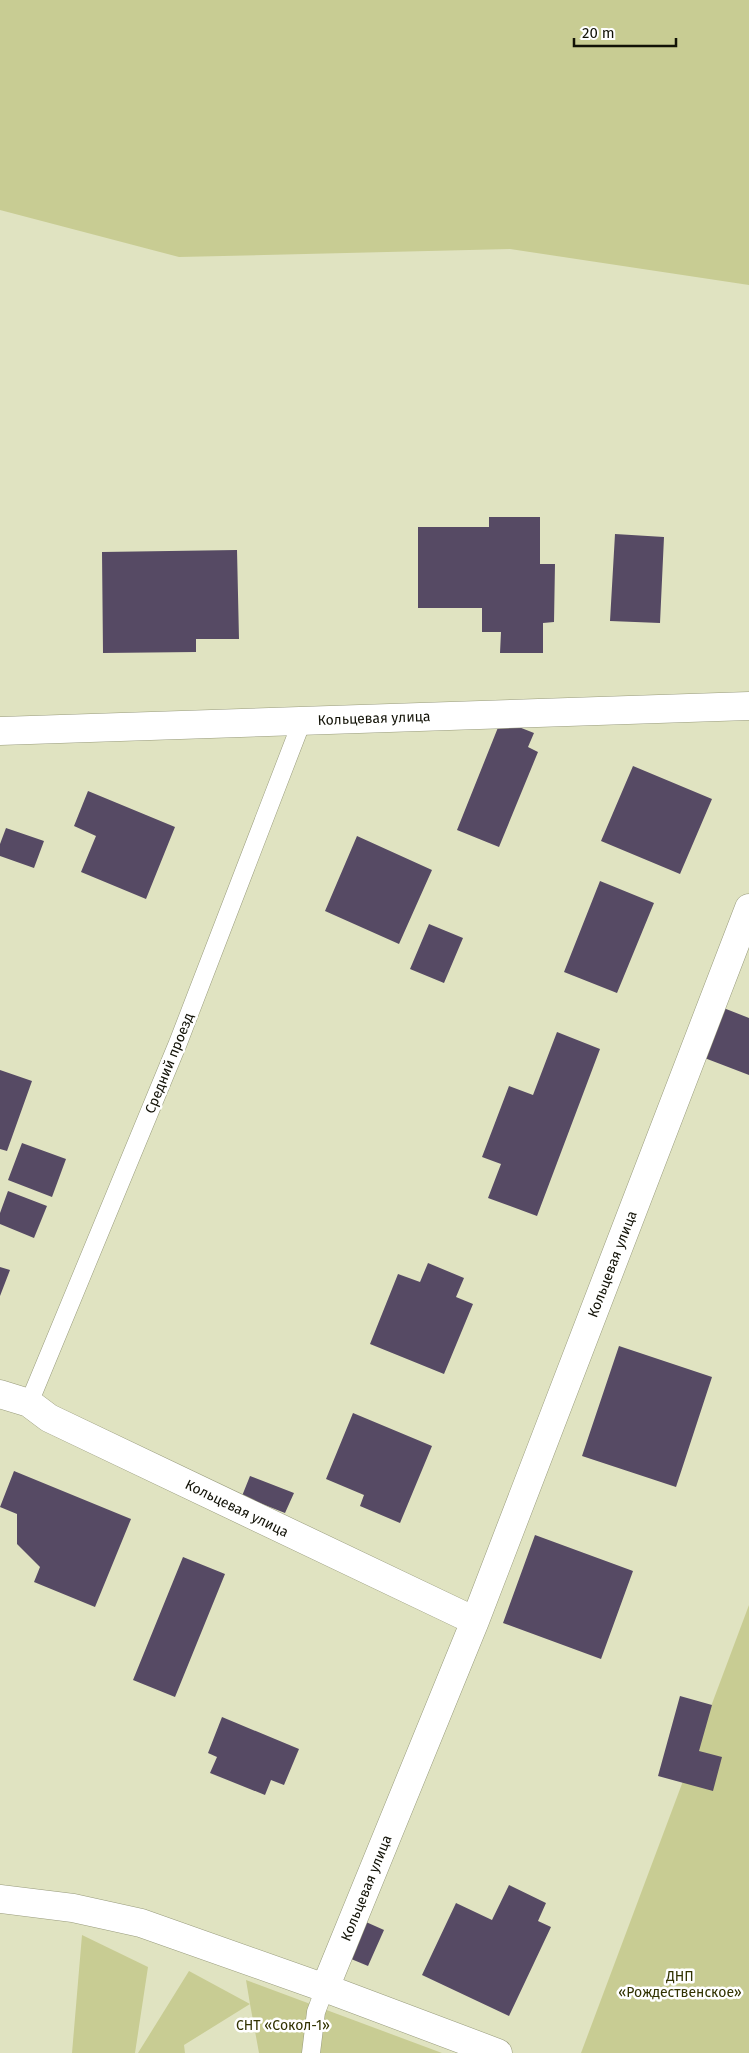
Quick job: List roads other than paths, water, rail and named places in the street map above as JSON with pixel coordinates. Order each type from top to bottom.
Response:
[{"type":"street","name":"Кольцевая улица","points":[[0,731],[749,706]]},
{"type":"street","name":"Кольцевая улица","points":[[325,1988],[475,1621],[749,908]]},
{"type":"street","name":"Кольцевая улица","points":[[0,1394],[29,1403],[50,1418],[475,1621]]},
{"type":"street","points":[[0,1899],[73,1908],[141,1923],[325,1988],[498,2053]]},
{"type":"lane","name":"Средний проезд","points":[[29,1403],[178,1043],[302,721]]},
{"type":"lane","points":[[311,2053],[316,2012],[325,1988]]},
{"type":"park label","name":"ДНП «Рождественское»","points":[[680,1984]]},
{"type":"park label","name":"СНТ «Сокол-1»","points":[[283,2025]]}]
